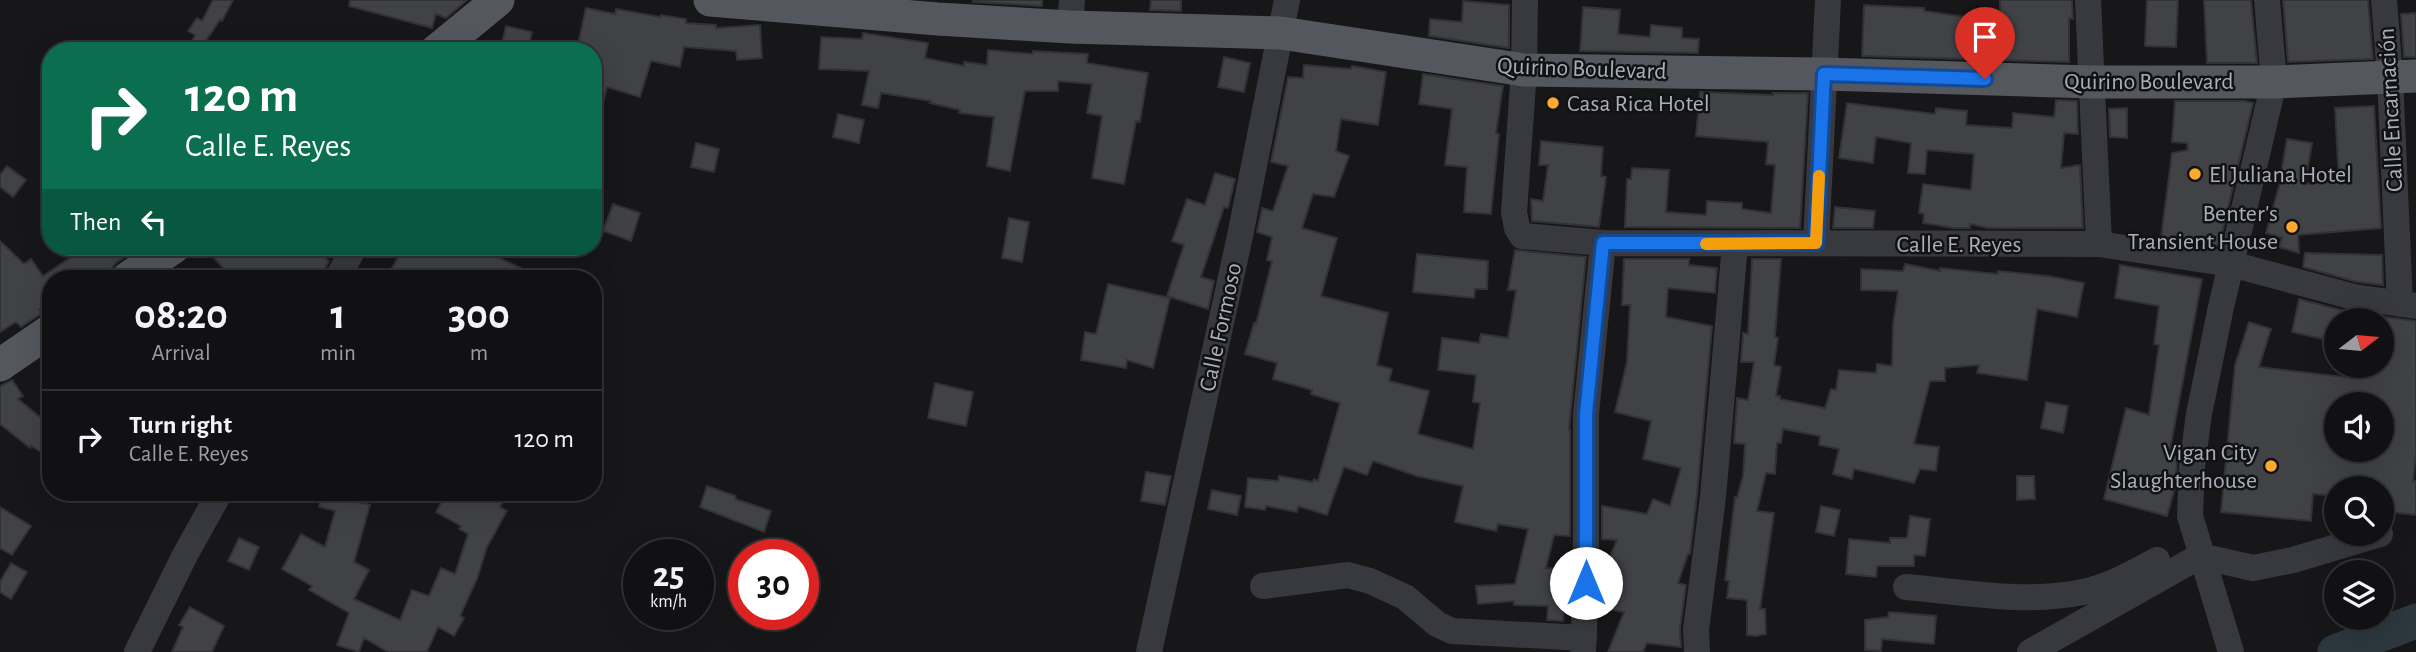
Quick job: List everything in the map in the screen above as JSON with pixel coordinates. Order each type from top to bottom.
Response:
[{"type":"main road","points":[[447,42],[498,0]]},
{"type":"main road","name":"Quirino Boulevard","points":[[710,0],[938,19],[1071,13],[1281,33],[1524,70],[1824,74],[2092,82],[2274,82],[2403,76]]},
{"type":"main road","points":[[140,270],[161,256]]},
{"type":"main road","points":[[0,365],[42,336]]},
{"type":"street","name":"Calle Formoso","points":[[1149,652],[1240,236],[1287,0]]},
{"type":"street","points":[[1524,70],[1525,0]]},
{"type":"street","points":[[1816,243],[1828,0]]},
{"type":"street","points":[[2088,0],[2099,244]]},
{"type":"street","points":[[2231,652],[2190,516],[2192,466],[2197,427],[2231,264],[2274,82],[2267,0]]},
{"type":"street","name":"Calle Encarnación","points":[[2384,0],[2403,76],[2408,305]]},
{"type":"street","name":"Calle E. Reyes","points":[[1524,70],[1514,212],[1517,228],[1522,236],[1603,243],[2099,244],[2231,264],[2354,297],[2408,305]]},
{"type":"street","points":[[1263,586],[1348,575],[1370,580],[1405,597],[1437,624],[1452,631],[1584,645],[1586,414],[1603,243]]},
{"type":"street","points":[[1697,652],[1696,630],[1713,497],[1735,244]]},
{"type":"street","points":[[137,652],[215,501]]},
{"type":"street","points":[[1906,587],[2054,597],[2085,591],[2201,556],[2253,568],[2293,560],[2340,546]]},
{"type":"street","points":[[2030,652],[2201,556]]},
{"type":"building","points":[[213,0],[233,0],[222,21],[220,20],[205,42],[192,42],[195,35],[188,31],[197,18],[202,21]]},
{"type":"building","points":[[350,0],[467,0],[446,18],[436,14],[432,28],[349,6]]},
{"type":"building","points":[[1042,0],[1042,6],[973,2]]},
{"type":"building","points":[[1151,0],[1181,0],[1181,11],[1150,10]]},
{"type":"building","points":[[2000,0],[2072,0],[2073,19],[2069,18],[2069,62],[1862,56],[1864,5],[1924,8],[1924,11],[2000,22]]},
{"type":"building","points":[[2147,0],[2178,0],[2176,47],[2145,46]]},
{"type":"building","points":[[2204,0],[2251,0],[2257,63],[2207,63]]},
{"type":"building","points":[[2283,0],[2368,0],[2373,59],[2288,62]]},
{"type":"building","points":[[1463,1],[1509,5],[1509,48],[1429,36],[1430,19],[1462,22]]},
{"type":"building","points":[[1583,7],[1620,10],[1618,34],[1650,37],[1651,25],[1682,28],[1682,38],[1699,39],[1698,53],[1580,51]]},
{"type":"building","points":[[586,8],[615,14],[616,9],[686,19],[686,23],[716,25],[716,28],[760,25],[762,58],[737,60],[736,51],[684,47],[680,67],[651,61],[640,97],[607,87],[602,106],[602,42],[578,42]]},
{"type":"building","points":[[2416,13],[2416,57],[2404,57],[2401,14]]},
{"type":"building","points":[[506,26],[532,32],[530,42],[502,42]]},
{"type":"building","points":[[863,33],[928,43],[925,58],[964,66],[964,62],[987,65],[988,50],[1033,54],[1033,51],[1088,54],[1087,63],[1148,73],[1140,122],[1136,121],[1124,184],[1092,178],[1102,116],[1087,113],[1092,84],[1058,81],[1058,91],[1025,91],[1010,171],[987,166],[994,117],[959,113],[960,110],[930,103],[931,101],[881,93],[878,108],[862,105],[869,71],[819,69],[821,37],[862,39]]},
{"type":"building","points":[[1224,57],[1250,63],[1244,92],[1218,87]]},
{"type":"building","points":[[1304,65],[1351,69],[1352,66],[1386,72],[1378,125],[1341,119],[1336,151],[1349,156],[1334,197],[1313,194],[1302,228],[1337,238],[1321,296],[1388,313],[1377,365],[1392,369],[1389,381],[1429,391],[1418,434],[1473,449],[1480,403],[1473,402],[1476,375],[1438,370],[1442,338],[1479,343],[1481,334],[1508,338],[1516,290],[1508,290],[1515,250],[1586,257],[1569,429],[1570,536],[1554,535],[1546,568],[1570,569],[1570,594],[1566,594],[1563,621],[1547,620],[1548,606],[1514,605],[1514,601],[1478,604],[1476,586],[1515,584],[1528,529],[1498,524],[1496,531],[1455,522],[1463,486],[1417,476],[1373,461],[1367,475],[1344,467],[1327,515],[1298,506],[1297,512],[1266,506],[1265,510],[1245,507],[1248,478],[1278,481],[1279,476],[1318,481],[1340,403],[1311,394],[1312,390],[1273,379],[1277,363],[1245,354],[1254,323],[1256,324],[1272,261],[1267,260],[1272,237],[1257,232],[1262,208],[1273,211],[1288,166],[1271,162],[1288,77],[1303,78]]},
{"type":"building","points":[[1423,74],[1503,86],[1496,133],[1499,134],[1491,214],[1464,212],[1467,167],[1445,165],[1452,109],[1419,104]]},
{"type":"building","points":[[1700,92],[1773,95],[1808,93],[1800,228],[1625,227],[1627,179],[1631,179],[1632,168],[1669,170],[1666,212],[1706,215],[1707,201],[1742,203],[1742,209],[1771,213],[1775,165],[1766,164],[1768,142],[1696,136]]},
{"type":"building","points":[[2056,100],[2077,101],[2078,134],[2064,133],[2061,168],[2080,165],[2083,228],[1988,228],[1970,224],[1970,228],[1953,228],[1923,223],[1924,214],[1919,213],[1923,184],[1971,190],[1974,154],[1927,150],[1925,174],[1908,173],[1911,143],[1876,137],[1873,163],[1839,158],[1847,103],[1935,114],[1936,108],[1967,111],[1966,125],[2012,128],[2013,113],[2054,117]]},
{"type":"building","points":[[2175,101],[2253,103],[2219,246],[2161,238],[2172,153],[2188,150],[2187,143],[2172,142]]},
{"type":"building","points":[[2374,106],[2381,228],[2298,235],[2299,253],[2279,247],[2282,238],[2266,233],[2279,186],[2287,139],[2312,143],[2305,184],[2339,181],[2335,108]]},
{"type":"building","points":[[2127,108],[2127,138],[2110,137],[2109,109]]},
{"type":"building","points":[[838,114],[864,120],[859,143],[833,137]]},
{"type":"building","points":[[1541,141],[1603,147],[1601,176],[1606,177],[1599,227],[1532,221],[1531,199],[1543,201],[1548,165],[1539,165]]},
{"type":"building","points":[[696,143],[719,149],[714,172],[691,167]]},
{"type":"building","points":[[7,166],[26,180],[13,197],[0,187],[0,175]]},
{"type":"building","points":[[1215,173],[1235,179],[1228,208],[1224,207],[1201,277],[1214,281],[1208,309],[1167,296],[1184,245],[1172,241],[1187,199],[1205,205]]},
{"type":"building","points":[[613,204],[640,213],[631,241],[603,231]]},
{"type":"building","points":[[1835,207],[1875,211],[1873,228],[1833,228]]},
{"type":"building","points":[[1009,218],[1029,222],[1022,262],[1002,258]]},
{"type":"building","points":[[0,241],[24,264],[31,259],[42,275],[42,308],[39,310],[42,313],[21,327],[16,322],[0,332]]},
{"type":"building","points":[[2305,253],[2382,255],[2383,285],[2357,282],[2303,267]]},
{"type":"building","points":[[1417,254],[1488,261],[1487,289],[1475,289],[1474,298],[1413,292]]},
{"type":"building","points":[[73,256],[126,256],[111,269],[52,270]]},
{"type":"building","points":[[212,256],[328,256],[324,270],[225,270]]},
{"type":"building","points":[[399,256],[495,256],[525,270],[391,270]]},
{"type":"building","points":[[1624,259],[1689,259],[1689,265],[1717,268],[1715,293],[1668,288],[1666,317],[1712,326],[1690,554],[1678,583],[1686,585],[1680,628],[1681,647],[1647,643],[1643,652],[1608,652],[1624,612],[1606,609],[1612,577],[1603,573],[1617,540],[1602,539],[1602,506],[1647,514],[1653,499],[1670,506],[1681,468],[1643,459],[1651,421],[1615,412],[1627,362],[1630,305],[1622,305]]},
{"type":"building","points":[[1752,259],[1781,259],[1775,337],[1778,338],[1774,365],[1781,367],[1776,396],[1825,408],[1831,389],[1836,390],[1839,370],[1876,373],[1877,364],[1892,366],[1893,325],[1898,291],[1861,290],[1861,269],[1903,271],[1905,264],[1940,271],[1940,268],[1998,274],[1998,271],[2084,283],[2077,317],[2037,309],[2027,380],[1977,373],[1979,365],[1945,368],[1945,381],[1930,381],[1914,444],[1939,447],[1936,471],[1920,469],[1914,483],[1854,469],[1852,479],[1833,474],[1839,449],[1819,445],[1820,436],[1783,429],[1781,443],[1777,443],[1775,474],[1766,473],[1757,511],[1774,513],[1760,609],[1765,609],[1766,634],[1756,636],[1747,635],[1747,600],[1727,598],[1729,581],[1725,580],[1735,497],[1737,498],[1743,476],[1745,444],[1734,443],[1737,398],[1748,400],[1754,362],[1741,362],[1743,333],[1748,334]]},
{"type":"building","points":[[2120,265],[2202,279],[2169,455],[2177,457],[2176,484],[2167,516],[2104,499],[2126,408],[2149,415],[2159,345],[2154,344],[2159,306],[2115,298]]},
{"type":"building","points":[[1108,284],[1170,298],[1153,368],[1127,360],[1126,368],[1081,360],[1085,332],[1096,334]]},
{"type":"building","points":[[2299,299],[2333,308],[2324,308],[2324,339],[2292,332]]},
{"type":"building","points":[[2394,318],[2416,321],[2416,454],[2413,481],[2416,481],[2416,515],[2394,512],[2394,476],[2324,476],[2324,495],[2313,494],[2311,521],[2221,512],[2235,365],[2249,322],[2271,329],[2259,367],[2324,375],[2324,378],[2394,378]]},
{"type":"building","points":[[12,380],[23,396],[18,399],[42,419],[42,453],[31,446],[30,448],[0,424],[0,386]]},
{"type":"building","points":[[935,383],[973,392],[966,426],[928,418]]},
{"type":"building","points":[[2046,402],[2068,406],[2063,433],[2041,428]]},
{"type":"building","points":[[1146,472],[1171,476],[1165,505],[1141,501]]},
{"type":"building","points":[[2017,476],[2034,476],[2035,499],[2017,500]]},
{"type":"building","points":[[707,486],[771,511],[764,532],[700,507]]},
{"type":"building","points":[[1212,490],[1241,496],[1237,515],[1208,509]]},
{"type":"building","points":[[321,501],[356,501],[370,505],[354,562],[369,570],[354,599],[400,620],[412,590],[429,596],[441,568],[455,574],[468,534],[459,529],[461,526],[436,512],[442,501],[503,501],[500,507],[507,511],[487,547],[477,579],[460,616],[464,618],[454,636],[438,627],[427,652],[388,652],[364,638],[359,652],[337,645],[349,613],[309,590],[312,586],[282,569],[301,534],[325,547],[335,511],[319,507]]},
{"type":"building","points":[[1821,506],[1840,510],[1834,536],[1816,532]]},
{"type":"building","points":[[0,507],[31,526],[12,555],[0,548]]},
{"type":"building","points":[[1910,516],[1930,519],[1925,556],[1914,555],[1914,566],[1877,566],[1876,577],[1846,574],[1849,539],[1890,543],[1890,538],[1907,538]]},
{"type":"building","points":[[239,538],[259,547],[249,570],[228,561]]},
{"type":"building","points":[[11,563],[27,572],[11,599],[0,592],[0,582]]},
{"type":"building","points":[[190,607],[224,626],[212,652],[172,652],[183,627],[179,625]]},
{"type":"building","points":[[1889,612],[1936,616],[1934,644],[1882,639],[1881,651],[1865,650],[1865,620],[1888,617]]},
{"type":"waterway","points":[[2335,652],[2416,621]]},
{"type":"slow traffic","points":[[1706,244],[1816,243],[1819,176]]},
{"type":"place","name":"Casa Rica Hotel","points":[[1553,103]]},
{"type":"place","name":"El Juliana Hotel","points":[[2195,174]]},
{"type":"place","name":"Benter's Transient House","points":[[2292,227]]},
{"type":"place","name":"Vigan City Slaughterhouse","points":[[2271,466]]},
{"type":"route","points":[[1586,583],[1586,414],[1603,243],[1816,243],[1824,74],[1985,79]]}]
